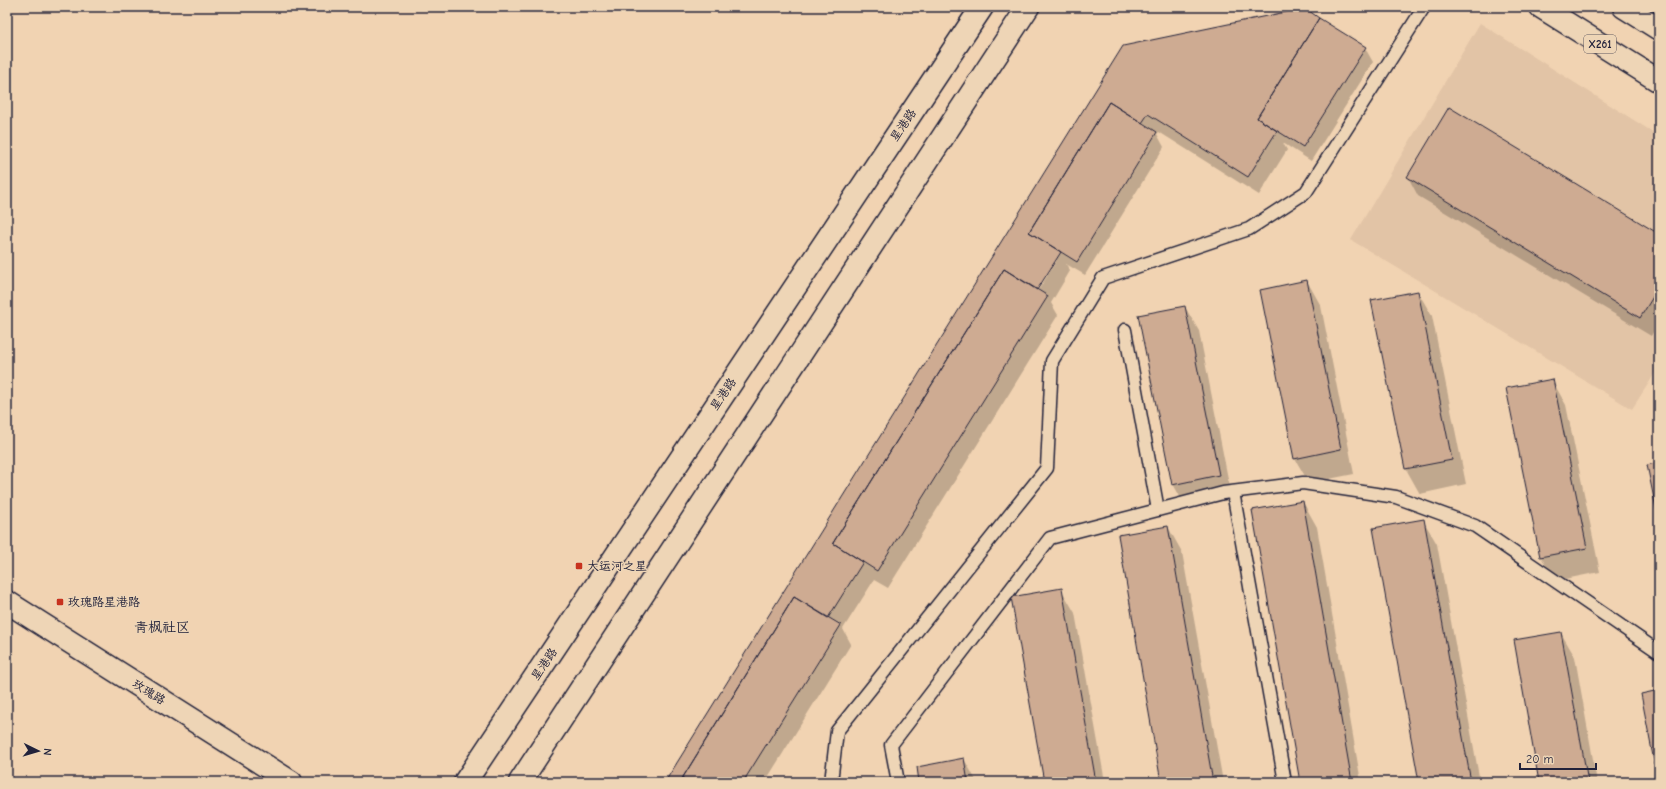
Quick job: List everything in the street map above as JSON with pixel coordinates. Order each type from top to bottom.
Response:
[{"type":"main road","name":"星港路","points":[[465,782],[982,7]]},
{"type":"main road","points":[[520,782],[1028,7]]},
{"type":"main road","name":"X261","points":[[1541,7],[1659,81]]},
{"type":"main road","points":[[1624,7],[1659,29]]},
{"type":"main road","name":"玫瑰路","points":[[7,602],[291,782]]},
{"type":"lane","points":[[831,782],[837,730],[1047,468],[1052,361],[1103,278],[1249,230],[1306,192],[1424,7]]},
{"type":"lane","points":[[1125,330],[1158,510]]},
{"type":"lane","points":[[898,782],[891,745],[1050,538],[1233,492],[1303,483],[1311,484],[1396,497],[1474,526],[1659,652]]},
{"type":"lane","points":[[1233,492],[1285,782]]},
{"type":"shaded area","points":[[1480,23],[1659,136],[1659,367],[1632,409],[1351,240]]},
{"type":"building","points":[[1305,8],[1319,18],[1257,118],[1277,131],[1248,177],[1148,114],[1142,123],[1109,102],[1029,232],[1061,252],[1037,290],[1004,269],[833,543],[863,562],[828,618],[794,597],[680,782],[665,782],[1123,46]]},
{"type":"building","points":[[1319,18],[1366,47],[1303,147],[1257,118]]},
{"type":"building","points":[[1109,102],[1157,132],[1077,262],[1029,232]]},
{"type":"building","points":[[1449,107],[1659,234],[1659,287],[1640,318],[1407,177]]},
{"type":"building","points":[[1004,269],[1048,296],[877,571],[833,543]]},
{"type":"building","points":[[1307,280],[1341,449],[1294,459],[1260,290]]},
{"type":"building","points":[[1418,291],[1452,460],[1405,469],[1371,300]]},
{"type":"building","points":[[1185,306],[1219,475],[1172,485],[1138,315]]},
{"type":"building","points":[[1553,379],[1587,548],[1540,557],[1506,388]]},
{"type":"building","points":[[1659,462],[1659,523],[1647,465]]},
{"type":"building","points":[[1303,501],[1352,782],[1300,782],[1252,510]]},
{"type":"building","points":[[1424,519],[1471,782],[1419,782],[1373,528]]},
{"type":"building","points":[[1168,526],[1213,782],[1161,782],[1118,535]]},
{"type":"building","points":[[1062,588],[1096,782],[1044,782],[1011,597]]},
{"type":"building","points":[[794,597],[841,625],[743,782],[680,782]]},
{"type":"building","points":[[1561,632],[1588,782],[1539,782],[1514,640]]},
{"type":"building","points":[[1659,690],[1659,782],[1658,782],[1641,694]]},
{"type":"building","points":[[964,758],[968,782],[919,782],[917,767]]},
{"type":"place","name":"大运河之星","points":[[579,566]]},
{"type":"place","name":"玫瑰路星港路","points":[[60,602]]},
{"type":"district","name":"青枫社区","points":[[162,627]]}]
